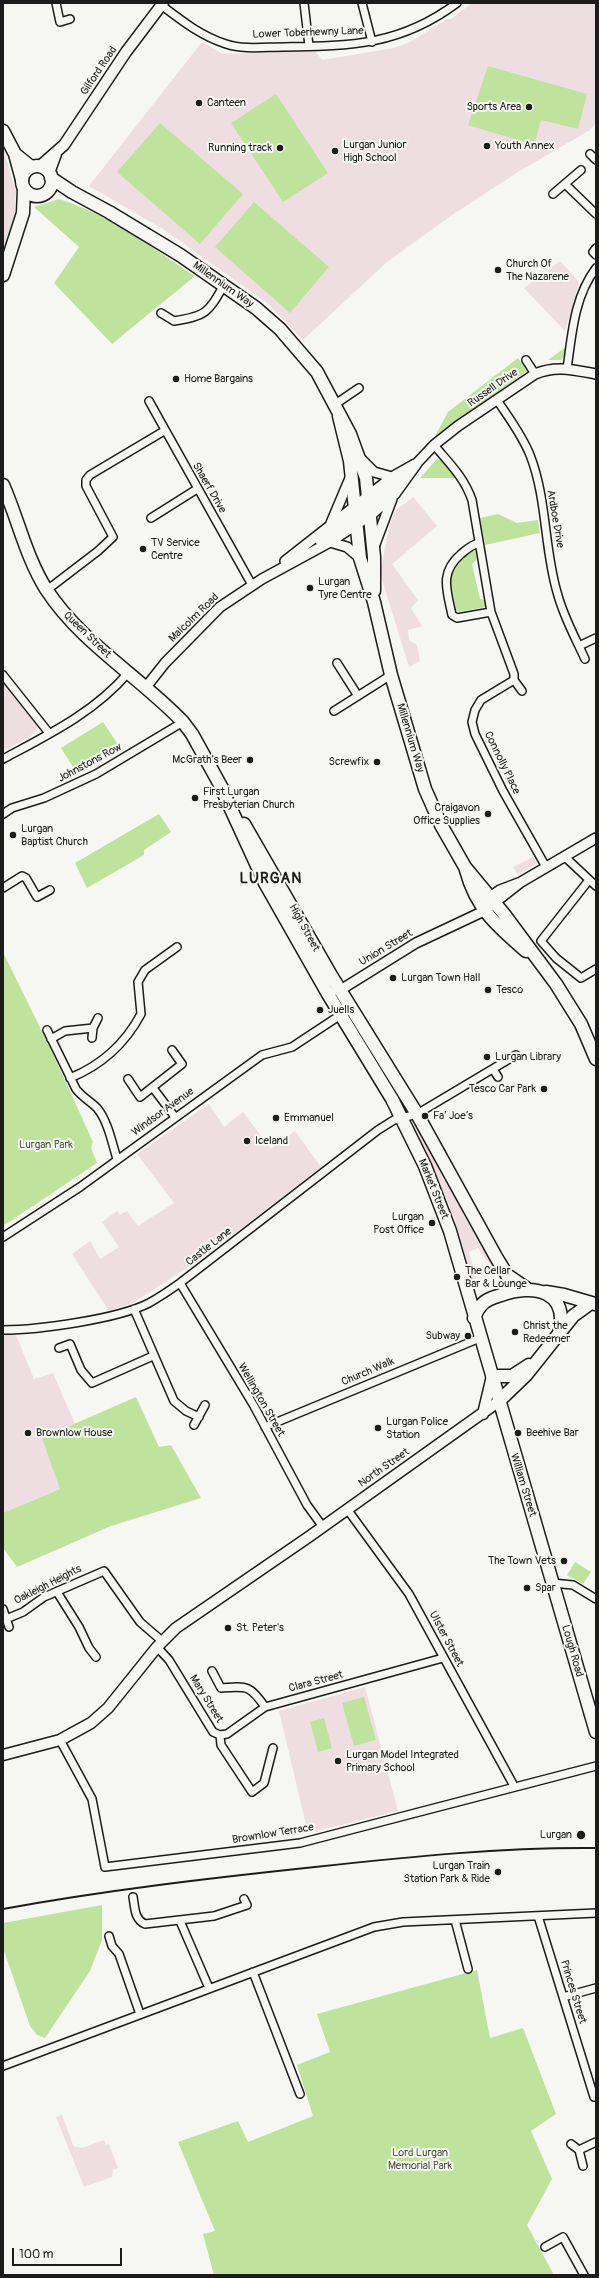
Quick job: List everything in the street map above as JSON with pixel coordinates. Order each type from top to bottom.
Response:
[{"type":"main road","name":"Gilford Road","points":[[43,171],[126,52],[162,4]]},
{"type":"main road","points":[[3,131],[15,154],[23,184],[30,194],[37,196]]},
{"type":"main road","name":"Millennium Way","points":[[15,154],[43,171],[72,192],[142,231],[256,308],[300,350],[317,372],[339,416],[350,434],[360,458],[363,511],[360,558],[373,599],[391,675],[425,789],[441,825],[488,904],[526,951],[544,967]]},
{"type":"main road","points":[[3,275],[23,213],[23,184],[25,171],[43,171],[48,190],[37,196],[23,213]]},
{"type":"main road","name":"Millennium Way","points":[[48,190],[72,192]]},
{"type":"main road","name":"Millennium Way","points":[[339,416],[352,474],[374,547],[373,599]]},
{"type":"main road","points":[[350,434],[363,511],[373,599]]},
{"type":"main road","name":"Queen Street","points":[[3,485],[35,568],[47,590],[72,622],[128,673],[146,687]]},
{"type":"main road","name":"High Street","points":[[146,687],[183,722],[192,734],[284,905],[328,994]]},
{"type":"main road","name":"Millennium Way","points":[[488,904],[544,967],[593,1041],[596,1059]]},
{"type":"main road","name":"High Street","points":[[284,905],[340,990]]},
{"type":"main road","name":"Market Street","points":[[340,990],[417,1114],[474,1220],[508,1275],[526,1288]]},
{"type":"main road","name":"Market Street","points":[[328,994],[340,1016],[392,1099],[425,1166],[450,1231],[492,1376],[498,1402]]},
{"type":"main road","points":[[468,1293],[480,1296],[497,1289],[504,1284],[508,1275]]},
{"type":"main road","points":[[474,1318],[480,1306],[486,1301],[514,1290],[526,1288],[564,1295],[594,1304]]},
{"type":"main road","points":[[546,1292],[555,1300],[560,1310],[561,1325],[558,1335]]},
{"type":"main road","points":[[498,1402],[520,1382],[573,1316],[594,1304]]},
{"type":"main road","points":[[483,1414],[492,1376],[512,1376],[535,1362]]},
{"type":"main road","name":"North Street","points":[[3,1755],[60,1740],[81,1730],[100,1716],[159,1644],[195,1614],[323,1527],[498,1402]]},
{"type":"main road","name":"William Street","points":[[498,1402],[548,1569]]},
{"type":"main road","name":"Lough Road","points":[[548,1569],[596,1732]]},
{"type":"street","points":[[56,3],[60,22],[70,19]]},
{"type":"street","points":[[304,3],[309,46]]},
{"type":"street","points":[[362,3],[372,42]]},
{"type":"street","name":"Lower Toberhewny Lane","points":[[162,4],[190,27],[211,39],[228,45],[243,47],[309,46],[372,42],[415,30],[441,15],[457,3]]},
{"type":"street","points":[[590,154],[596,160]]},
{"type":"street","points":[[553,194],[581,170]]},
{"type":"street","points":[[566,184],[596,214]]},
{"type":"street","points":[[596,248],[593,252],[596,255]]},
{"type":"street","points":[[567,369],[578,304],[587,281],[596,268]]},
{"type":"street","points":[[161,313],[174,322],[201,316],[207,312],[224,285]]},
{"type":"street","points":[[526,360],[535,374]]},
{"type":"street","name":"Russell Drive","points":[[418,462],[434,445],[535,374],[552,368],[596,374]]},
{"type":"street","points":[[334,405],[359,388]]},
{"type":"street","name":"Ardboe Drive","points":[[497,400],[520,434],[530,455],[536,477],[556,591],[585,659]]},
{"type":"street","name":"Shaerf Drive","points":[[149,401],[164,431],[252,585]]},
{"type":"street","points":[[47,590],[98,551],[113,537],[86,486],[86,480],[90,475],[164,431]]},
{"type":"street","points":[[434,445],[460,475],[468,488],[491,612],[514,674],[514,680],[522,691]]},
{"type":"street","points":[[360,458],[374,472],[392,477]]},
{"type":"street","points":[[363,511],[392,477],[418,462]]},
{"type":"street","points":[[374,547],[395,494],[418,462]]},
{"type":"street","points":[[290,557],[298,555],[363,511],[412,470]]},
{"type":"street","points":[[330,526],[341,505],[352,474]]},
{"type":"street","points":[[150,518],[197,489]]},
{"type":"street","points":[[363,511],[395,494]]},
{"type":"street","name":"Malcolm Road","points":[[268,575],[330,526],[363,511]]},
{"type":"street","name":"Malcolm Road","points":[[146,687],[207,620],[252,585],[330,542],[363,511]]},
{"type":"street","points":[[330,542],[347,547],[360,558]]},
{"type":"street","points":[[479,543],[473,544],[454,560],[446,572],[452,615],[457,618],[491,612]]},
{"type":"street","points":[[579,646],[596,638]]},
{"type":"street","points":[[337,663],[358,696]]},
{"type":"street","points":[[3,759],[88,710],[112,690],[128,673]]},
{"type":"street","points":[[3,675],[49,733]]},
{"type":"street","points":[[334,711],[374,684],[391,675]]},
{"type":"street","name":"Connolly Place","points":[[514,680],[482,700],[475,710],[472,722],[475,734],[503,791],[546,867]]},
{"type":"street","name":"Johnstons Row","points":[[3,814],[12,808],[44,798],[96,774],[183,722]]},
{"type":"street","name":"Union Street","points":[[328,994],[332,991],[340,990],[416,943],[488,904],[500,890],[521,882],[596,838]]},
{"type":"street","points":[[565,857],[596,886]]},
{"type":"street","points":[[3,888],[22,876],[26,878],[37,897],[50,890]]},
{"type":"street","points":[[589,880],[541,942],[556,958],[581,978],[596,969]]},
{"type":"street","points":[[70,1078],[102,1062],[119,1047],[141,1014],[138,982],[144,970],[177,947]]},
{"type":"street","name":"Windsor Avenue","points":[[3,1236],[80,1187],[262,1055],[292,1047],[340,1016],[351,1007]]},
{"type":"street","points":[[92,1038],[93,1028],[98,1018]]},
{"type":"street","points":[[51,1039],[64,1031],[93,1028]]},
{"type":"street","points":[[47,1030],[70,1078],[82,1097],[96,1108],[102,1116],[117,1159]]},
{"type":"street","points":[[128,1079],[140,1097],[182,1064],[172,1050]]},
{"type":"street","name":"Castle Lane","points":[[3,1330],[74,1322],[134,1309],[148,1303],[180,1283],[378,1130],[394,1120],[417,1114],[516,1055]]},
{"type":"street","points":[[493,1069],[498,1077]]},
{"type":"street","points":[[153,1088],[175,1117]]},
{"type":"street","name":"Wellington Street","points":[[180,1283],[265,1427],[307,1505],[323,1527]]},
{"type":"street","points":[[134,1309],[153,1356],[174,1401],[186,1411],[199,1416]]},
{"type":"street","name":"Church Walk","points":[[265,1427],[480,1338]]},
{"type":"street","points":[[59,1348],[70,1344],[81,1370],[92,1383],[153,1356]]},
{"type":"street","points":[[194,1425],[204,1405]]},
{"type":"street","name":"Ulster Street","points":[[347,1509],[409,1594],[514,1786]]},
{"type":"street","name":"Oakleigh Heights","points":[[6,1619],[23,1612],[57,1592],[104,1571],[140,1622],[159,1644]]},
{"type":"street","points":[[552,1583],[573,1585],[596,1599]]},
{"type":"street","points":[[57,1592],[79,1627],[89,1648],[96,1657]]},
{"type":"street","name":"Oakleigh Heights","points":[[3,1608],[9,1626]]},
{"type":"street","name":"Mary Street","points":[[159,1644],[213,1732],[220,1735],[227,1734],[265,1707]]},
{"type":"street","name":"Clara Street","points":[[265,1707],[443,1658]]},
{"type":"street","points":[[212,1671],[221,1688],[247,1686],[256,1693],[265,1707]]},
{"type":"street","points":[[220,1735],[221,1745],[252,1792],[264,1783],[273,1748]]},
{"type":"street","name":"Brownlow Terrace","points":[[60,1740],[92,1799],[105,1867],[300,1843],[514,1786],[596,1766]]},
{"type":"street","points":[[133,1897],[136,1916],[140,1922],[145,1924],[214,1916],[247,1905],[244,1899]]},
{"type":"street","points":[[3,2066],[374,1927],[403,1922],[596,1913]]},
{"type":"street","name":"Princes Street","points":[[538,1916],[594,2097]]},
{"type":"street","points":[[455,1920],[468,1969]]},
{"type":"street","points":[[180,1921],[209,1988]]},
{"type":"street","points":[[108,1936],[112,1946],[119,1954],[140,2014]]},
{"type":"street","points":[[253,1972],[300,2094]]},
{"type":"street","points":[[563,1997],[596,1988]]},
{"type":"street","points":[[579,2150],[596,2142]]},
{"type":"street","points":[[571,2144],[579,2150],[583,2166]]},
{"type":"street","points":[[545,2247],[563,2237],[584,2275]]},
{"type":"shaded area","name":"Lurgan Junior High School","points":[[472,3],[596,3],[596,123],[590,130],[518,172],[452,215],[387,262],[303,340],[266,302],[163,229],[89,186],[202,42],[223,54],[315,51],[322,60],[394,48],[410,42],[447,19],[451,19]]},
{"type":"shaded area","points":[[3,147],[16,192],[14,222],[3,258]]},
{"type":"shaded area","points":[[560,261],[579,282],[565,331],[524,288]]},
{"type":"shaded area","points":[[413,497],[437,526],[392,564],[418,600],[411,608],[422,626],[408,630],[409,640],[417,645],[420,661],[409,667],[380,573],[390,523],[396,510]]},
{"type":"shaded area","points":[[3,683],[36,723],[37,728],[31,736],[3,751]]},
{"type":"shaded area","points":[[533,857],[537,863],[518,875],[513,867]]},
{"type":"shaded area","points":[[209,1104],[224,1127],[243,1112],[271,1149],[295,1131],[321,1167],[209,1253],[133,1303],[109,1311],[72,1254],[90,1241],[100,1259],[119,1247],[102,1222],[117,1211],[120,1215],[127,1211],[138,1226],[174,1203],[137,1154]]},
{"type":"shaded area","points":[[414,1125],[418,1126],[444,1181],[448,1181],[453,1190],[457,1204],[461,1206],[463,1214],[498,1271],[496,1273],[478,1248],[469,1252],[476,1278],[472,1280],[454,1217],[449,1210],[450,1207],[446,1198],[443,1196],[438,1186],[440,1183],[411,1127]]},
{"type":"shaded area","points":[[3,1335],[16,1335],[34,1379],[53,1373],[75,1424],[43,1438],[60,1489],[3,1513]]},
{"type":"shaded area","name":"Lurgan Model Integrated Primary School","points":[[365,1687],[398,1811],[308,1833],[279,1711]]},
{"type":"shaded area","points":[[62,2115],[73,2145],[76,2147],[82,2148],[104,2140],[106,2145],[109,2144],[118,2168],[113,2170],[112,2177],[84,2187],[56,2117]]},
{"type":"green space","name":"Sports Area","points":[[488,66],[587,94],[578,129],[541,120],[534,145],[468,125]]},
{"type":"green space","name":"Running track","points":[[276,94],[328,173],[283,202],[231,123]]},
{"type":"green space","points":[[160,123],[243,194],[200,244],[117,172]]},
{"type":"green space","points":[[59,199],[95,213],[146,243],[195,276],[112,344],[54,283],[79,247],[34,207]]},
{"type":"green space","points":[[254,202],[329,267],[290,313],[215,247]]},
{"type":"green space","points":[[566,347],[565,355],[561,360],[548,360]]},
{"type":"green space","points":[[518,358],[527,371],[435,436],[448,412]]},
{"type":"green space","points":[[437,459],[441,460],[457,478],[420,478]]},
{"type":"green space","points":[[498,514],[517,523],[538,520],[540,533],[485,545],[480,518]]},
{"type":"green space","points":[[473,550],[476,552],[478,558],[472,564],[480,599],[485,600],[487,607],[457,612],[449,576],[452,568]]},
{"type":"green space","points":[[103,722],[121,749],[77,773],[61,748]]},
{"type":"green space","points":[[159,814],[171,832],[144,850],[144,855],[87,888],[75,863]]},
{"type":"green space","name":"Lurgan Park","points":[[3,952],[54,1056],[93,1142],[91,1148],[97,1163],[3,1226]]},
{"type":"green space","points":[[136,1397],[159,1447],[171,1445],[201,1498],[111,1526],[17,1567],[3,1548],[3,1513],[60,1489],[42,1438]]},
{"type":"green space","points":[[575,1562],[591,1572],[583,1584],[567,1575]]},
{"type":"green space","points":[[364,1697],[376,1740],[354,1746],[342,1703]]},
{"type":"green space","points":[[324,1718],[332,1748],[318,1752],[310,1722]]},
{"type":"green space","points":[[102,1905],[102,1940],[90,1971],[45,2038],[37,2035],[30,2026],[3,1948],[3,1923]]},
{"type":"green space","name":"Lord Lurgan Memorial Park","points":[[477,1970],[490,2038],[523,2028],[556,2114],[531,2131],[552,2179],[527,2225],[554,2275],[214,2275],[203,2234],[215,2231],[178,2142],[238,2121],[248,2142],[313,2116],[297,2065],[330,2052],[317,2014]]},
{"type":"railway","points":[[3,1909],[159,1885],[350,1863],[490,1851],[596,1848]]},
{"type":"place","name":"Canteen","points":[[199,103]]},
{"type":"place","name":"Sports Area","points":[[529,107]]},
{"type":"place","name":"Youth Annex","points":[[487,146]]},
{"type":"place","name":"Running track","points":[[280,148]]},
{"type":"place","name":"Lurgan Junior High School","points":[[335,151]]},
{"type":"place","name":"Church Of The Nazarene","points":[[498,270]]},
{"type":"place","name":"Home Bargains","points":[[176,379]]},
{"type":"place","name":"TV Service Centre","points":[[143,549]]},
{"type":"place","name":"Lurgan Tyre Centre","points":[[310,588]]},
{"type":"place","name":"McGrath’s Beer","points":[[250,760]]},
{"type":"place","name":"Screwfix","points":[[377,762]]},
{"type":"place","name":"First Lurgan Presbyterian Church","points":[[195,798]]},
{"type":"place","name":"Craigavon Office Supplies","points":[[488,814]]},
{"type":"place","name":"Lurgan Baptist Church","points":[[13,835]]},
{"type":"place","name":"Lurgan Town Hall","points":[[393,978]]},
{"type":"place","name":"Tesco","points":[[488,990]]},
{"type":"place","name":"Juells","points":[[320,1010]]},
{"type":"place","name":"Lurgan Library","points":[[487,1057]]},
{"type":"place","name":"Tesco Car Park","points":[[544,1089]]},
{"type":"place","name":"Fa’ Joe’s","points":[[425,1116]]},
{"type":"place","name":"Emmanuel","points":[[276,1118]]},
{"type":"place","name":"Iceland","points":[[247,1141]]},
{"type":"place","name":"Lurgan Post Office","points":[[432,1223]]},
{"type":"place","name":"The Cellar Bar & Lounge","points":[[457,1277]]},
{"type":"place","name":"Christ the Redeemer","points":[[515,1332]]},
{"type":"place","name":"Subway","points":[[468,1336]]},
{"type":"place","name":"Lurgan Police Station","points":[[378,1428]]},
{"type":"place","name":"Brownlow House","points":[[28,1433]]},
{"type":"place","name":"Beehive Bar","points":[[518,1433]]},
{"type":"place","name":"The Town Vets","points":[[564,1561]]},
{"type":"place","name":"Spar","points":[[527,1588]]},
{"type":"place","name":"St. Peter's","points":[[228,1628]]},
{"type":"place","name":"Lurgan Model Integrated Primary School","points":[[338,1761]]},
{"type":"place","name":"Lurgan","points":[[581,1835]]},
{"type":"place","name":"Lurgan Train Station Park & Ride","points":[[498,1872]]},
{"type":"district","name":"LURGAN","points":[[271,879]]}]
